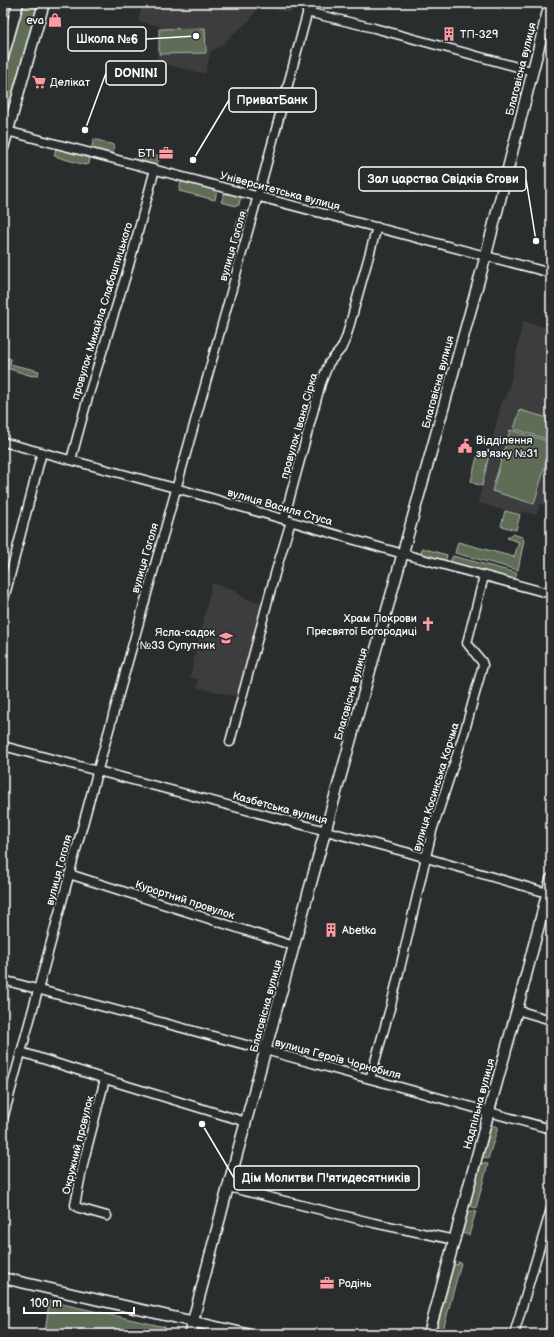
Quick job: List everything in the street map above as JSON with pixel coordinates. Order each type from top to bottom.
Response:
[{"type":"main road","points":[[3,57],[18,3]]},
{"type":"main road","points":[[3,148],[5,130],[44,3]]},
{"type":"main road","name":"Благовісна вулиця","points":[[191,1334],[228,1187],[325,832],[486,255],[550,3]]},
{"type":"main road","name":"Надпільна вулиця","points":[[429,1334],[549,893],[551,879]]},
{"type":"main road","points":[[3,1278],[247,1334]]},
{"type":"street","name":"вулиця Гоголя","points":[[3,1119],[97,772],[258,196],[310,3]]},
{"type":"street","points":[[307,12],[374,28],[532,72]]},
{"type":"street","name":"Університетська вулиця","points":[[5,130],[551,273]]},
{"type":"street","name":"провулок Михайла Слабошпицького","points":[[71,460],[88,397],[128,269],[155,169]]},
{"type":"street","name":"провулок Івана Сірка","points":[[230,742],[275,574],[321,383],[329,363],[341,349],[346,338],[377,227]]},
{"type":"street","name":"вулиця Василя Стуса","points":[[3,442],[551,594]]},
{"type":"street","points":[[3,603],[42,452]]},
{"type":"street","name":"вулиця Косинська Корчма","points":[[370,1079],[403,958],[432,831],[465,730],[482,667],[481,660],[467,643],[484,576]]},
{"type":"street","name":"Казбетська вулиця","points":[[3,746],[426,858],[549,893]]},
{"type":"street","name":"Курортний провулок","points":[[70,874],[294,946]]},
{"type":"street","name":"вулиця Героїв Чорнобиля","points":[[3,980],[551,1129]]},
{"type":"street","points":[[517,1010],[551,1020]]},
{"type":"street","points":[[22,1052],[246,1122]]},
{"type":"street","name":"Окружний провулок","points":[[105,1079],[84,1160],[75,1205],[79,1208],[107,1216]]},
{"type":"street","points":[[228,1187],[366,1221],[455,1240]]},
{"type":"street","points":[[514,1334],[551,1209]]},
{"type":"shaded area","points":[[143,3],[294,3],[291,13],[267,8],[256,10],[251,19],[219,47],[211,51],[205,74],[156,62],[159,48],[159,29],[163,29],[163,27],[138,21]]},
{"type":"shaded area","points":[[549,319],[551,320],[551,507],[540,504],[536,515],[521,511],[520,515],[478,503],[502,399],[505,400],[510,384],[523,321],[546,328]]},
{"type":"shaded area","name":"Ясла-садок №33 Супутник","points":[[212,583],[235,591],[246,599],[263,603],[237,697],[196,687],[199,679],[190,677]]},
{"type":"green space","points":[[23,3],[41,3],[7,119],[3,120],[3,73]]},
{"type":"green space","points":[[205,28],[206,53],[159,54],[159,29]]},
{"type":"green space","points":[[94,139],[114,145],[113,154],[91,149]]},
{"type":"green space","points":[[56,148],[90,157],[89,164],[85,165],[54,156]]},
{"type":"green space","points":[[140,151],[159,156],[157,166],[136,160],[138,152]]},
{"type":"green space","points":[[183,181],[217,190],[215,200],[179,191],[181,182]]},
{"type":"green space","points":[[225,192],[241,196],[239,205],[236,206],[221,202]]},
{"type":"green space","points":[[241,210],[249,213],[241,242],[232,239]]},
{"type":"green space","points":[[3,357],[11,359],[10,364],[39,371],[38,375],[32,376],[3,367]]},
{"type":"green space","points":[[520,410],[551,419],[551,427],[547,439],[514,429]]},
{"type":"green space","points":[[510,430],[551,442],[534,504],[492,491]]},
{"type":"green space","points":[[481,453],[489,455],[482,486],[471,481],[477,457]]},
{"type":"green space","points":[[505,511],[520,515],[516,530],[501,526]]},
{"type":"green space","points":[[513,534],[522,537],[524,540],[518,570],[455,553],[458,542],[514,557],[519,542],[507,538]]},
{"type":"green space","points":[[422,548],[447,555],[445,562],[421,555]]},
{"type":"green space","points":[[453,556],[517,573],[515,578],[511,580],[452,564],[450,562]]},
{"type":"green space","points":[[491,1125],[498,1127],[488,1159],[482,1157]]},
{"type":"green space","points":[[482,1163],[488,1164],[476,1208],[469,1206]]},
{"type":"green space","points":[[476,1211],[469,1235],[462,1233],[467,1213]]},
{"type":"green space","points":[[458,1262],[461,1263],[442,1334],[435,1334],[454,1264],[458,1265]]},
{"type":"green space","points":[[49,1301],[165,1327],[164,1334],[45,1334]]},
{"type":"place","name":"eva","points":[[55,20]]},
{"type":"place","name":"ТП-329","points":[[449,34]]},
{"type":"place","name":"Школа №6","points":[[196,36]]},
{"type":"place","name":"Делікат","points":[[39,82]]},
{"type":"place","name":"DONINI","points":[[85,130]]},
{"type":"place","name":"БТІ","points":[[166,153]]},
{"type":"place","name":"ПриватБанк","points":[[193,160]]},
{"type":"place","name":"Зал царства Свідків Єгови","points":[[536,241]]},
{"type":"place","name":"Відділення зв'язку №31","points":[[465,446]]},
{"type":"place","name":"Храм Покрови Пресвятої Богородиці","points":[[428,624]]},
{"type":"place","name":"Ясла-садок №33 Супутник","points":[[226,638]]},
{"type":"place","name":"Abetka","points":[[331,930]]},
{"type":"place","name":"Дім Молитви П'ятидесятників","points":[[202,1124]]},
{"type":"place","name":"Родінь","points":[[327,1283]]}]
